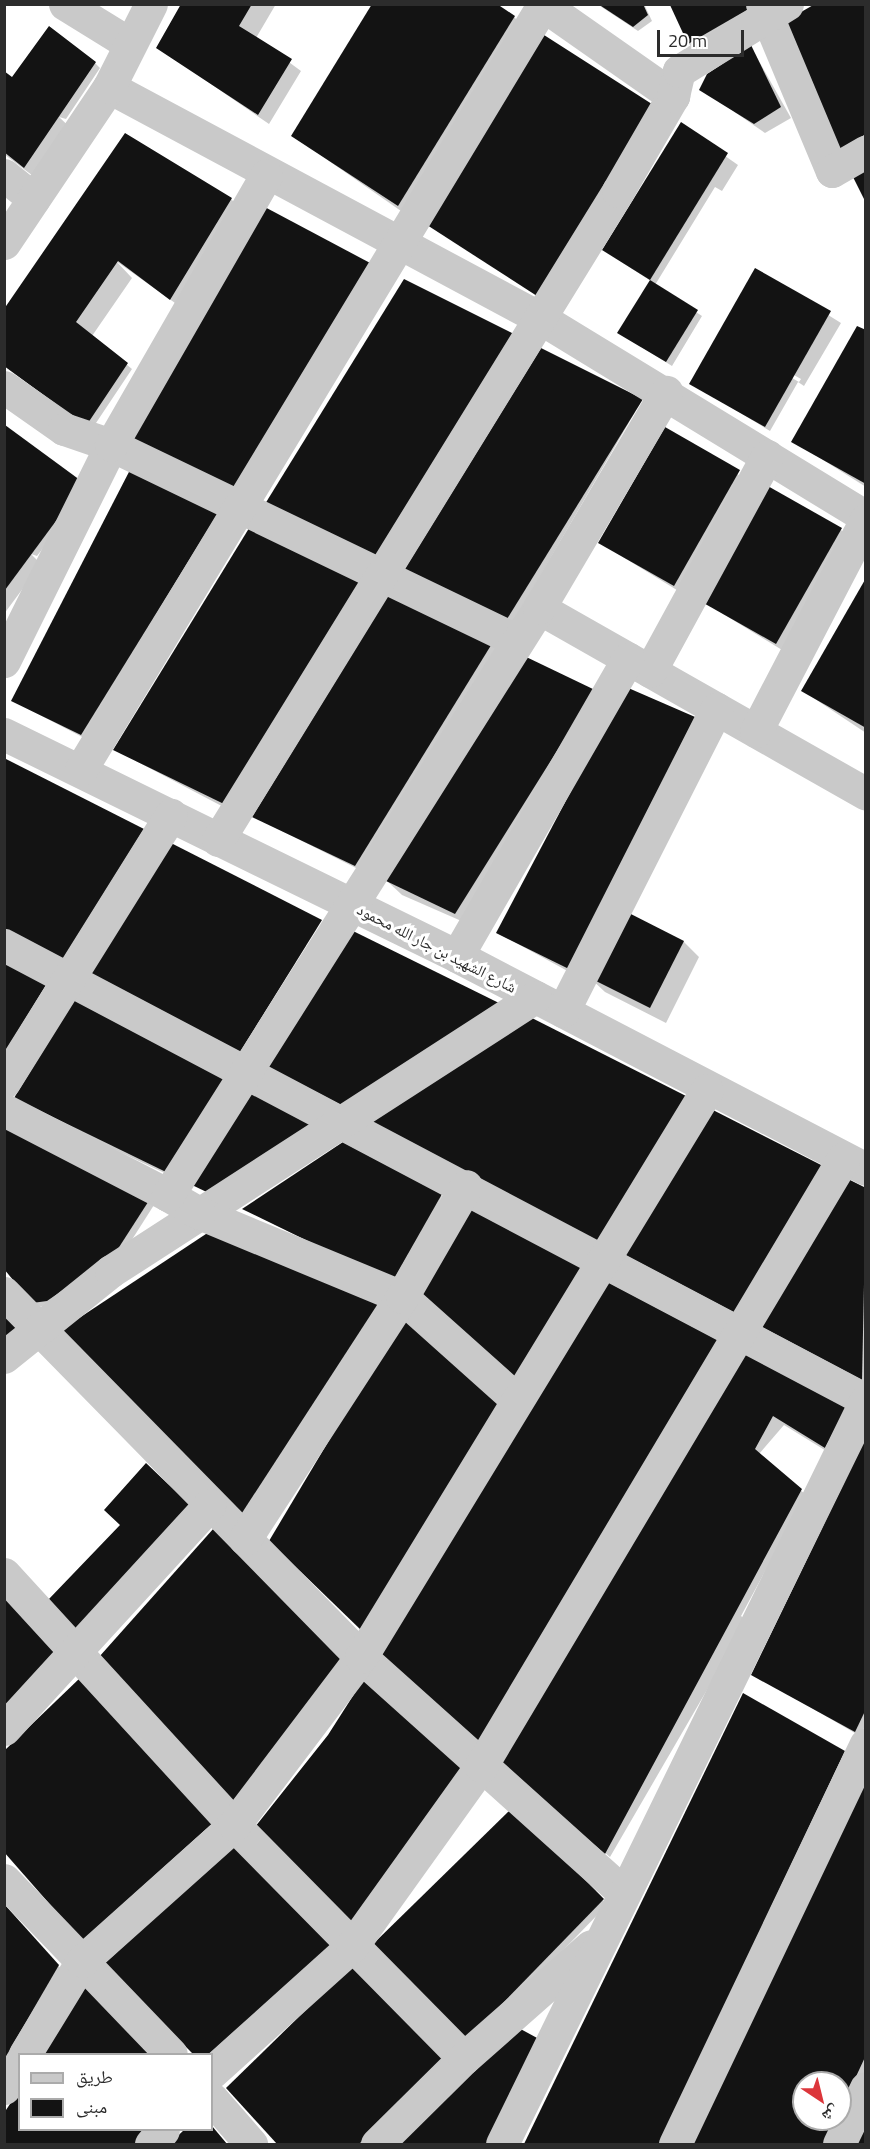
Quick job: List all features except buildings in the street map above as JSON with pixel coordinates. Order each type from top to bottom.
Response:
[{"type":"street","points":[[65,4],[130,44]]},
{"type":"street","points":[[4,243],[109,87],[151,4]]},
{"type":"street","points":[[81,768],[400,246],[543,5],[673,96]]},
{"type":"street","points":[[218,840],[379,575],[540,318],[673,96],[679,71],[773,8],[832,171],[866,151]]},
{"type":"street","points":[[109,87],[266,175],[540,318],[666,392],[866,518],[756,731]]},
{"type":"street","points":[[4,175],[34,199]]},
{"type":"street","points":[[4,661],[111,445],[266,175]]},
{"type":"street","points":[[4,387],[64,429],[111,445],[515,639]]},
{"type":"street","points":[[168,1194],[515,639],[538,608],[666,392]]},
{"type":"street","points":[[457,956],[767,456]]},
{"type":"street","points":[[538,608],[866,794]]},
{"type":"street","points":[[4,1357],[35,1328],[199,1213],[345,1122],[549,1004],[716,709]]},
{"type":"street","name":"شارع الشهيد بن جار الله محمود","points":[[4,734],[81,768],[218,840],[457,956],[707,1090],[854,1164]]},
{"type":"street","points":[[4,1082],[171,815]]},
{"type":"street","points":[[4,945],[245,1068],[466,1186],[602,1263],[865,1400],[622,1891],[502,2145]]},
{"type":"street","points":[[26,2053],[82,1961],[234,1825],[361,1657],[516,1398],[602,1263],[707,1090]]},
{"type":"street","points":[[4,1110],[168,1194],[199,1213],[402,1297],[516,1398]]},
{"type":"street","points":[[213,2071],[352,1946],[481,1766],[739,1334],[854,1164]]},
{"type":"street","points":[[245,1539],[402,1297],[466,1186]]},
{"type":"street","points":[[4,1293],[35,1328],[361,1657],[622,1891]]},
{"type":"street","points":[[4,1729],[77,1653],[209,1505]]},
{"type":"street","points":[[4,1574],[234,1825],[464,2058]]},
{"type":"street","points":[[675,2145],[863,1754]]},
{"type":"street","points":[[4,1880],[169,2053]]},
{"type":"street","points":[[377,2145],[464,2058],[602,1937]]},
{"type":"street","points":[[4,2088],[18,2067]]},
{"type":"street","points":[[839,2145],[866,2088]]},
{"type":"street","points":[[213,2100],[251,2145]]},
{"type":"street","points":[[151,2145],[162,2131]]}]
